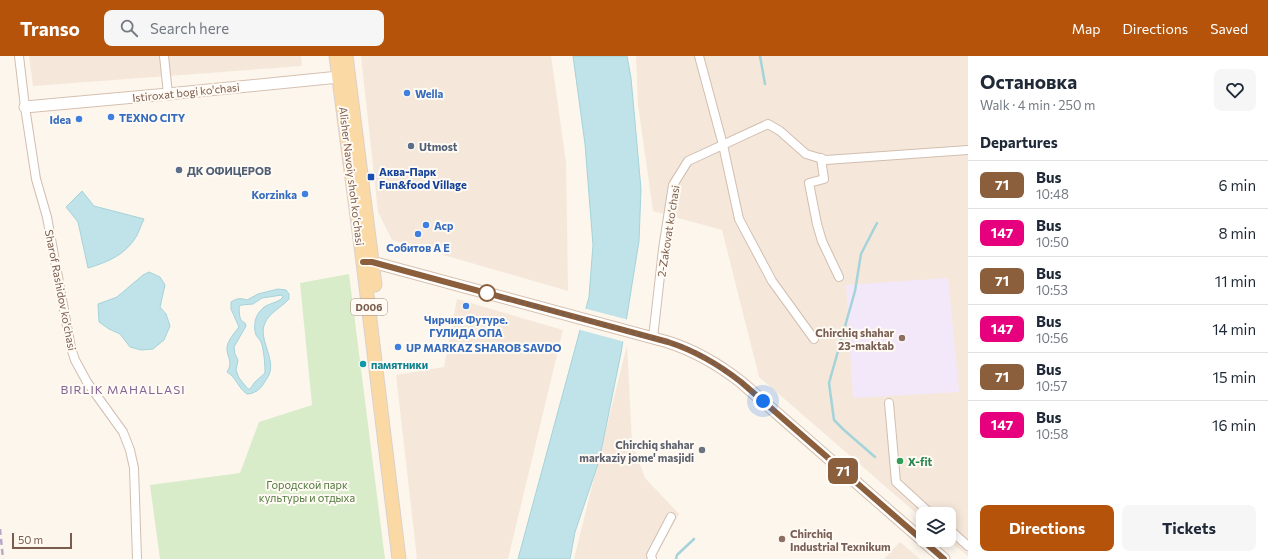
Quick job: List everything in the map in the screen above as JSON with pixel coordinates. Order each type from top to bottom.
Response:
[{"type":"main road","name":"Alisher Navoiy shoh koʻchasi","points":[[336,56],[344,76]]},
{"type":"main road","name":"Alisher Navoiy shoh koʻchasi","points":[[346,56],[344,76],[368,262],[385,377],[407,559]]},
{"type":"main road","name":"Istiroxat bogi ko'chasi","points":[[25,106],[168,94],[344,76]]},
{"type":"main road","name":"Alisher Navoiy shoh koʻchasi","points":[[368,262],[399,559]]},
{"type":"main road","points":[[368,262],[570,315],[694,351],[730,374],[944,559]]},
{"type":"street","name":"Sharof Rashidov ko'chasi","points":[[19,56],[36,179],[47,217],[71,348],[75,360],[87,382],[123,432],[132,459],[134,468],[138,559]]},
{"type":"street","points":[[164,56],[168,94]]},
{"type":"street","points":[[699,56],[723,145],[739,219],[772,280],[814,339]]},
{"type":"street","name":"2-Zakovat ko‘chasi","points":[[653,338],[673,185],[688,161],[768,124],[780,131],[806,154],[826,160],[968,150]]},
{"type":"street","points":[[821,158],[824,179],[809,183],[822,241],[839,277]]},
{"type":"street","points":[[889,403],[896,482],[924,507]]},
{"type":"street","points":[[652,559],[651,555],[671,517]]},
{"type":"street","points":[[956,535],[968,546]]},
{"type":"shaded area","points":[[29,56],[301,56],[302,66],[33,86]]},
{"type":"shaded area","points":[[361,56],[551,56],[566,162],[568,291],[392,240],[378,212]]},
{"type":"shaded area","points":[[636,56],[968,56],[968,556],[956,546],[956,507],[916,507],[916,513],[759,377],[722,230],[653,211],[638,105]]},
{"type":"shaded area","name":"Chirchiq shahar 23-maktab","points":[[948,278],[959,392],[853,398],[846,285]]},
{"type":"shaded area","points":[[457,299],[563,330],[508,559],[417,559],[396,375],[444,367]]},
{"type":"shaded area","points":[[627,345],[632,443],[645,478],[679,514],[654,559],[574,559]]},
{"type":"shaded area","points":[[900,542],[920,559],[884,559]]},
{"type":"green space","name":"Городской парк культуры и отдыха","points":[[349,274],[385,559],[160,559],[150,485],[240,473],[259,422],[312,405],[300,283]]},
{"type":"water","points":[[573,56],[627,56],[631,78],[641,189],[639,241],[621,353],[599,461],[575,532],[570,559],[518,559],[589,297],[593,245],[585,144]]},
{"type":"water","points":[[82,191],[94,206],[144,219],[136,237],[127,249],[109,260],[88,268],[78,222],[66,207]]},
{"type":"water","points":[[149,272],[160,277],[165,285],[160,307],[166,314],[170,326],[164,340],[153,349],[141,350],[130,347],[120,334],[99,322],[98,304],[117,297],[143,275]]},
{"type":"water","points":[[278,289],[286,290],[289,294],[289,299],[269,316],[263,329],[263,335],[271,366],[269,375],[259,389],[255,392],[247,394],[227,372],[230,362],[227,347],[232,336],[239,327],[231,309],[231,302],[239,299],[247,300],[258,294]],"holes":[[[282,295],[283,297],[278,301],[264,307],[256,317],[255,332],[262,345],[265,373],[250,389],[248,389],[239,378],[236,370],[238,360],[234,347],[246,326],[240,318],[239,307],[241,305],[253,304],[262,298]]]},
{"type":"pier","points":[[583,308],[629,320],[625,342],[577,329]]},
{"type":"waterway","points":[[760,56],[765,84]]},
{"type":"waterway","points":[[875,457],[834,420],[829,383],[855,291],[861,254],[877,223]]},
{"type":"waterway","points":[[676,559],[677,555],[694,539]]},
{"type":"railway","points":[[0,529],[3,559]]},
{"type":"bus line","name":"71","points":[[363,262],[372,262],[668,342],[706,357],[741,382],[944,559]]},
{"type":"place","name":"Wella","points":[[407,93]]},
{"type":"place","name":"TEXNO CITY","points":[[111,117]]},
{"type":"place","name":"Idea","points":[[79,119]]},
{"type":"place","name":"Utmost","points":[[411,146]]},
{"type":"place","name":"ДК ОФИЦЕРОВ","points":[[179,170]]},
{"type":"place","name":"Аква-Парк Fun&food Village","points":[[371,177]]},
{"type":"place","name":"Korzinka","points":[[305,194]]},
{"type":"place","name":"Аср","points":[[426,225]]},
{"type":"place","name":"Собитов А Е","points":[[418,234]]},
{"type":"place","name":"Чирчик Футуре. ГУЛИДА ОПА","points":[[466,306]]},
{"type":"place","name":"Chirchiq shahar 23-maktab","points":[[902,338]]},
{"type":"place","name":"UP MARKAZ SHAROB SAVDO","points":[[398,347]]},
{"type":"place","name":"памятники","points":[[363,364]]},
{"type":"place","name":"Chirchiq shahar markaziy jome' masjidi","points":[[702,450]]},
{"type":"place","name":"X-fit","points":[[900,461]]},
{"type":"place","name":"Chirchiq Industrial Texnikum","points":[[782,539]]},
{"type":"district","name":"BIRLIK MAHALLASI","points":[[123,389]]},
{"type":"route","points":[[487,293],[668,342],[694,351],[718,365],[763,401]]}]
